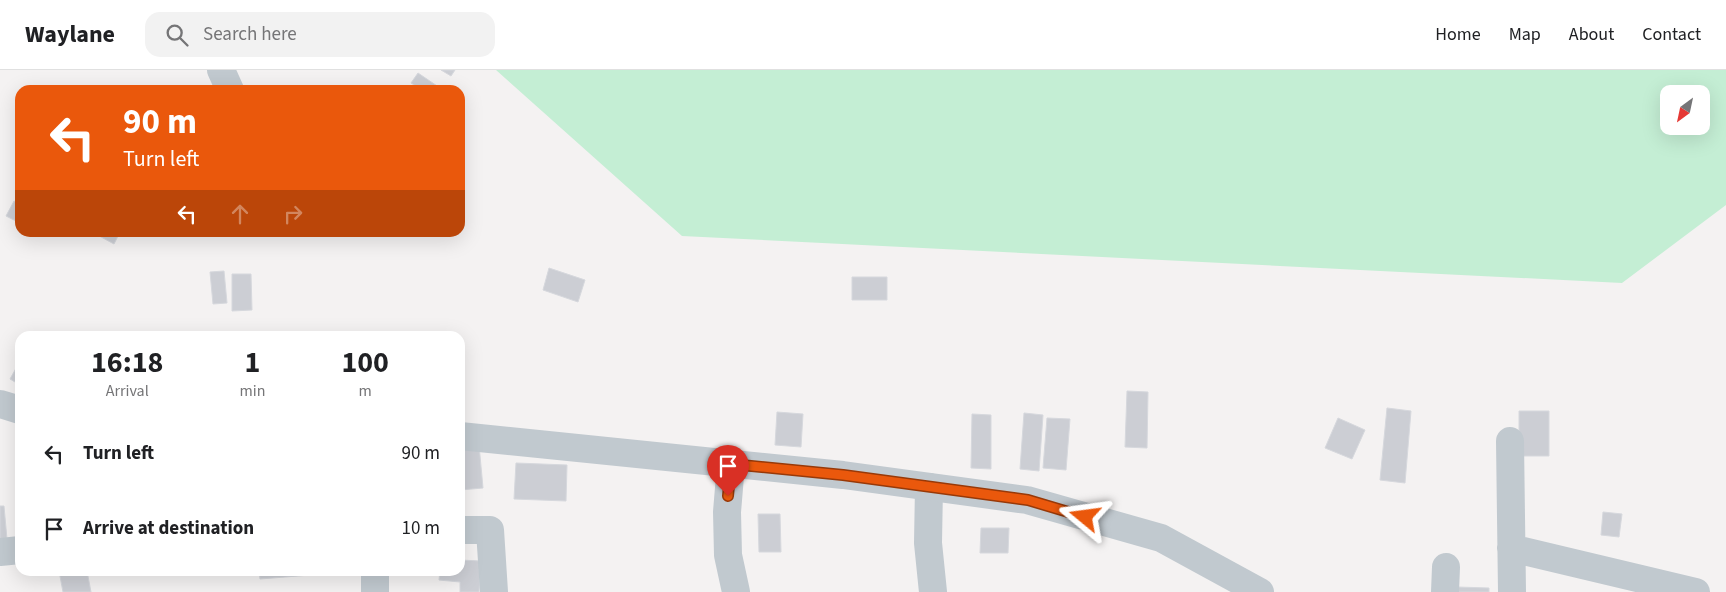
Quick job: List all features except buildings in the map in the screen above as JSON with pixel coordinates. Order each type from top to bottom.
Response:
[{"type":"street","points":[[221,70],[228,85]]},
{"type":"street","points":[[0,404],[15,408]]},
{"type":"street","points":[[465,437],[843,475],[1028,500],[1161,538],[1260,592]]},
{"type":"street","points":[[1510,441],[1512,592]]},
{"type":"street","points":[[731,464],[727,512],[728,555],[736,592]]},
{"type":"street","points":[[929,487],[928,543],[933,592]]},
{"type":"street","points":[[465,530],[490,530],[494,592]]},
{"type":"street","points":[[1511,548],[1696,592]]},
{"type":"street","points":[[0,552],[15,550]]},
{"type":"street","points":[[375,576],[375,592]]},
{"type":"green space","points":[[496,70],[1726,70],[1726,205],[1622,283],[682,236]]},
{"type":"route","points":[[728,496],[731,464],[843,475],[1028,500],[1085,517]]}]
